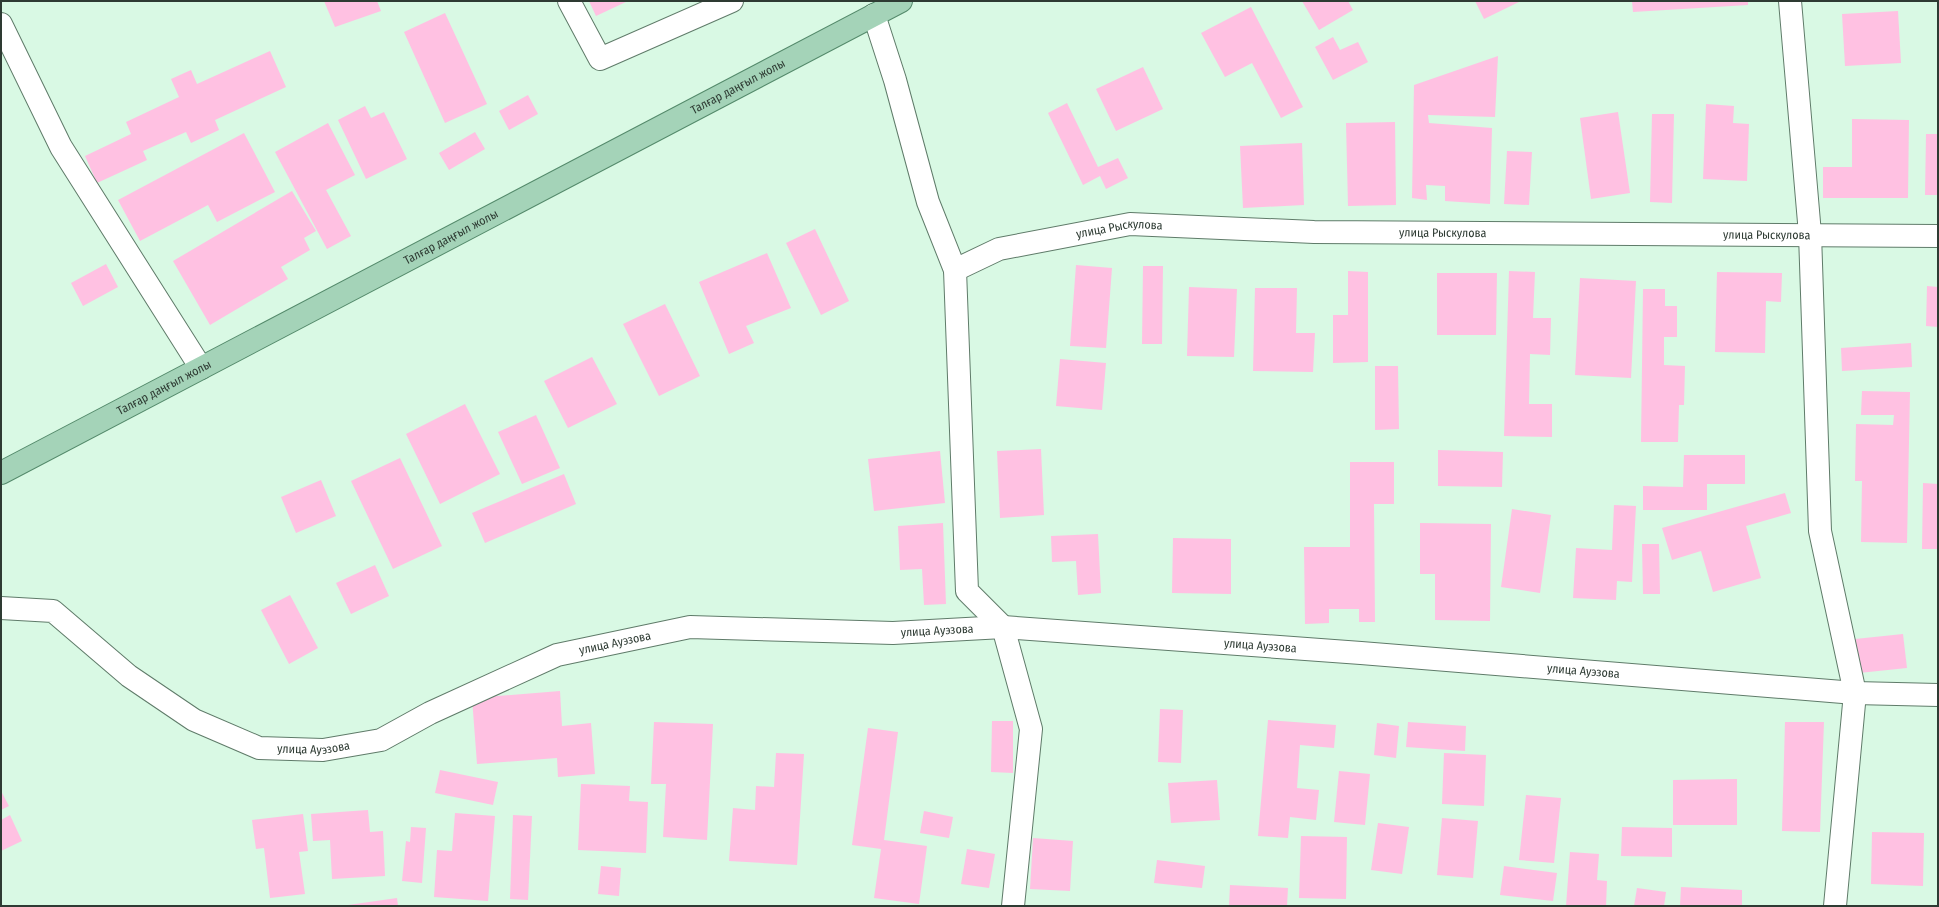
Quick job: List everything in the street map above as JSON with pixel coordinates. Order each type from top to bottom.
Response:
[{"type":"main road","name":"Талғар даңғыл жолы","points":[[1,473],[901,1]]},
{"type":"street","points":[[569,1],[600,59],[732,1]]},
{"type":"street","points":[[1790,1],[1810,234],[1820,531],[1854,692],[1835,906]]},
{"type":"street","points":[[874,15],[896,80],[928,202],[955,270],[967,591],[1003,627],[1031,729],[1014,906]]},
{"type":"street","points":[[1,24],[61,147],[201,368]]},
{"type":"street","name":"улица Рыскулова","points":[[955,270],[999,249],[1130,224],[1314,232],[1938,236]]},
{"type":"street","name":"улица Ауэзова","points":[[1,608],[53,611],[129,676],[194,720],[259,748],[324,750],[381,740],[430,713],[557,655],[690,627],[893,632],[1003,627],[1361,653],[1854,692],[1938,694]]},
{"type":"building","points":[[324,1],[377,1],[381,11],[335,27]]},
{"type":"building","points":[[589,1],[628,1],[596,16]]},
{"type":"building","points":[[1302,1],[1348,1],[1353,10],[1319,30]]},
{"type":"building","points":[[1475,1],[1521,1],[1484,19]]},
{"type":"building","points":[[1632,1],[1748,1],[1748,5],[1633,12]]},
{"type":"building","points":[[1251,7],[1303,107],[1281,118],[1252,63],[1225,77],[1201,33]]},
{"type":"building","points":[[1898,11],[1901,63],[1845,66],[1842,14]]},
{"type":"building","points":[[445,13],[487,104],[445,123],[404,32]]},
{"type":"building","points":[[1333,37],[1340,50],[1358,42],[1368,62],[1333,80],[1315,47]]},
{"type":"building","points":[[270,51],[286,87],[215,120],[219,130],[191,143],[186,132],[143,151],[147,160],[97,183],[85,156],[131,134],[126,122],[179,97],[171,79],[191,70],[197,84]]},
{"type":"building","points":[[1498,56],[1495,117],[1428,115],[1429,123],[1492,128],[1490,204],[1445,201],[1445,186],[1426,185],[1427,200],[1412,198],[1414,85]]},
{"type":"building","points":[[1143,67],[1163,109],[1116,131],[1096,89]]},
{"type":"building","points":[[528,95],[538,114],[509,130],[499,111]]},
{"type":"building","points":[[1067,103],[1098,167],[1118,158],[1128,178],[1106,189],[1100,176],[1083,185],[1048,113]]},
{"type":"building","points":[[1706,104],[1734,106],[1733,123],[1749,124],[1747,181],[1703,179]]},
{"type":"building","points":[[365,106],[371,118],[384,112],[407,159],[366,179],[338,120]]},
{"type":"building","points":[[1618,112],[1630,193],[1591,199],[1580,118]]},
{"type":"building","points":[[1652,114],[1674,114],[1672,203],[1650,202]]},
{"type":"building","points":[[1852,119],[1909,120],[1908,198],[1823,198],[1823,167],[1852,167]]},
{"type":"building","points":[[1395,122],[1396,205],[1348,206],[1346,123]]},
{"type":"building","points":[[328,123],[355,175],[326,190],[351,236],[327,249],[275,152]]},
{"type":"building","points":[[475,132],[485,149],[449,170],[439,153]]},
{"type":"building","points":[[244,133],[275,192],[217,222],[208,205],[140,241],[118,200]]},
{"type":"building","points":[[1926,134],[1938,134],[1938,195],[1925,195]]},
{"type":"building","points":[[1302,143],[1304,205],[1243,208],[1240,146]]},
{"type":"building","points":[[1507,151],[1532,152],[1529,205],[1504,204]]},
{"type":"building","points":[[292,191],[316,231],[304,238],[310,250],[281,267],[288,279],[210,325],[173,261]]},
{"type":"building","points":[[815,229],[849,301],[821,315],[786,243]]},
{"type":"building","points":[[767,253],[791,308],[746,326],[754,343],[729,354],[699,282]]},
{"type":"building","points":[[106,264],[118,287],[83,306],[71,283]]},
{"type":"building","points":[[1076,265],[1112,268],[1106,348],[1070,346]]},
{"type":"building","points":[[1143,266],[1163,266],[1162,344],[1142,344]]},
{"type":"building","points":[[1348,271],[1368,272],[1368,362],[1333,363],[1333,315],[1348,315]]},
{"type":"building","points":[[1509,271],[1535,272],[1533,318],[1551,318],[1550,355],[1530,354],[1529,404],[1552,404],[1552,437],[1504,436]]},
{"type":"building","points":[[1717,272],[1782,273],[1781,302],[1766,301],[1765,353],[1715,352]]},
{"type":"building","points":[[1437,273],[1497,273],[1496,335],[1437,335]]},
{"type":"building","points":[[1580,278],[1636,281],[1631,378],[1575,375]]},
{"type":"building","points":[[1927,286],[1938,287],[1938,327],[1926,326]]},
{"type":"building","points":[[1189,287],[1237,289],[1234,357],[1187,356]]},
{"type":"building","points":[[1255,288],[1297,288],[1296,333],[1315,333],[1313,372],[1253,371]]},
{"type":"building","points":[[1643,289],[1665,289],[1665,306],[1677,306],[1677,337],[1664,337],[1664,365],[1685,366],[1684,405],[1679,405],[1678,442],[1641,442]]},
{"type":"building","points":[[665,304],[700,376],[659,396],[623,324]]},
{"type":"building","points":[[1911,343],[1912,367],[1842,371],[1841,348]]},
{"type":"building","points":[[592,357],[617,404],[568,428],[544,381]]},
{"type":"building","points":[[1060,359],[1106,363],[1102,410],[1056,406]]},
{"type":"building","points":[[1375,366],[1398,366],[1399,429],[1375,430]]},
{"type":"building","points":[[1862,391],[1910,392],[1907,543],[1861,542],[1862,481],[1855,481],[1856,424],[1893,425],[1894,415],[1861,415]]},
{"type":"building","points":[[465,404],[500,474],[440,504],[406,434]]},
{"type":"building","points":[[536,415],[560,468],[522,484],[498,432]]},
{"type":"building","points":[[1041,449],[1044,515],[1000,518],[997,451]]},
{"type":"building","points":[[1438,450],[1503,452],[1502,487],[1438,486]]},
{"type":"building","points":[[940,451],[945,503],[874,511],[868,459]]},
{"type":"building","points":[[1684,455],[1745,455],[1745,484],[1707,484],[1707,510],[1643,510],[1643,486],[1683,487]]},
{"type":"building","points":[[400,458],[442,546],[393,569],[351,481]]},
{"type":"building","points":[[1350,462],[1394,462],[1394,504],[1374,504],[1375,622],[1359,622],[1359,609],[1329,609],[1329,623],[1305,624],[1304,547],[1350,547]]},
{"type":"building","points":[[564,474],[576,504],[485,543],[472,513]]},
{"type":"building","points":[[321,480],[336,516],[296,533],[281,497]]},
{"type":"building","points":[[1923,483],[1938,484],[1938,549],[1922,549]]},
{"type":"building","points":[[1785,493],[1791,513],[1746,526],[1761,578],[1713,592],[1701,551],[1672,560],[1662,528]]},
{"type":"building","points":[[1614,505],[1636,506],[1632,582],[1617,581],[1616,600],[1573,598],[1576,548],[1612,550]]},
{"type":"building","points":[[1512,509],[1551,515],[1540,593],[1501,587]]},
{"type":"building","points":[[943,523],[946,604],[924,605],[922,569],[900,570],[898,526]]},
{"type":"building","points":[[1420,523],[1491,524],[1490,621],[1435,620],[1435,574],[1420,574]]},
{"type":"building","points":[[1098,534],[1101,593],[1078,595],[1076,561],[1052,562],[1051,536]]},
{"type":"building","points":[[1173,538],[1231,539],[1231,594],[1172,593]]},
{"type":"building","points":[[1642,544],[1659,544],[1660,594],[1643,594]]},
{"type":"building","points":[[375,565],[389,596],[351,614],[336,583]]},
{"type":"building","points":[[290,595],[318,648],[289,664],[261,610]]},
{"type":"building","points":[[1903,634],[1907,668],[1859,673],[1855,639]]},
{"type":"building","points":[[560,691],[562,726],[591,723],[595,774],[558,777],[557,758],[477,764],[472,698]]},
{"type":"building","points":[[1160,709],[1183,710],[1181,763],[1158,762]]},
{"type":"building","points":[[1268,720],[1336,725],[1334,748],[1300,745],[1297,788],[1319,790],[1316,820],[1290,817],[1288,838],[1258,836]]},
{"type":"building","points":[[992,721],[1013,721],[1013,773],[991,772]]},
{"type":"building","points":[[654,722],[713,724],[707,840],[663,837],[666,784],[651,784]]},
{"type":"building","points":[[1408,722],[1466,726],[1465,751],[1406,747]]},
{"type":"building","points":[[1785,722],[1824,722],[1820,832],[1782,831]]},
{"type":"building","points":[[1377,723],[1399,726],[1396,758],[1374,755]]},
{"type":"building","points":[[868,728],[898,732],[884,840],[927,846],[919,904],[874,898],[881,849],[852,845]]},
{"type":"building","points":[[776,753],[804,754],[797,865],[729,861],[733,808],[755,810],[756,786],[774,787]]},
{"type":"building","points":[[1444,753],[1486,755],[1484,806],[1442,804]]},
{"type":"building","points":[[440,770],[498,782],[493,805],[435,793]]},
{"type":"building","points":[[1339,771],[1370,774],[1365,825],[1334,822]]},
{"type":"building","points":[[1737,779],[1737,825],[1673,825],[1673,780]]},
{"type":"building","points":[[1217,780],[1220,820],[1171,823],[1168,783]]},
{"type":"building","points":[[581,784],[630,786],[629,801],[648,802],[646,853],[578,850]]},
{"type":"building","points":[[1,791],[9,806],[1,810]]},
{"type":"building","points":[[1526,795],[1561,798],[1554,863],[1519,860]]},
{"type":"building","points":[[368,810],[370,832],[383,831],[385,876],[332,879],[330,840],[313,841],[311,814]]},
{"type":"building","points":[[924,811],[953,817],[949,838],[920,833]]},
{"type":"building","points":[[455,813],[495,816],[488,901],[434,897],[437,850],[452,851]]},
{"type":"building","points":[[303,814],[308,851],[299,852],[305,894],[270,898],[264,848],[256,849],[252,820]]},
{"type":"building","points":[[10,815],[22,841],[1,851],[1,820]]},
{"type":"building","points":[[513,815],[532,816],[528,900],[510,899]]},
{"type":"building","points":[[1442,818],[1478,821],[1473,878],[1437,875]]},
{"type":"building","points":[[1378,823],[1409,827],[1402,874],[1371,870]]},
{"type":"building","points":[[411,827],[426,828],[422,883],[402,881],[406,841],[410,842]]},
{"type":"building","points":[[1622,827],[1672,828],[1672,857],[1621,856]]},
{"type":"building","points":[[1872,832],[1924,833],[1923,886],[1871,884]]},
{"type":"building","points":[[1301,836],[1347,837],[1346,899],[1299,898]]},
{"type":"building","points":[[1033,838],[1073,841],[1070,891],[1030,889]]},
{"type":"building","points":[[967,849],[995,854],[989,888],[961,884]]},
{"type":"building","points":[[1570,852],[1599,854],[1597,880],[1607,881],[1606,906],[1566,906]]},
{"type":"building","points":[[1157,860],[1205,866],[1202,888],[1154,883]]},
{"type":"building","points":[[601,866],[621,868],[619,896],[598,894]]},
{"type":"building","points":[[1504,866],[1557,873],[1553,901],[1500,895]]},
{"type":"building","points":[[1230,885],[1288,888],[1287,906],[1229,906]]},
{"type":"building","points":[[1681,887],[1742,890],[1742,906],[1680,906]]},
{"type":"building","points":[[1637,888],[1666,892],[1664,906],[1634,906]]},
{"type":"building","points":[[397,898],[398,906],[348,906],[348,905]]}]
